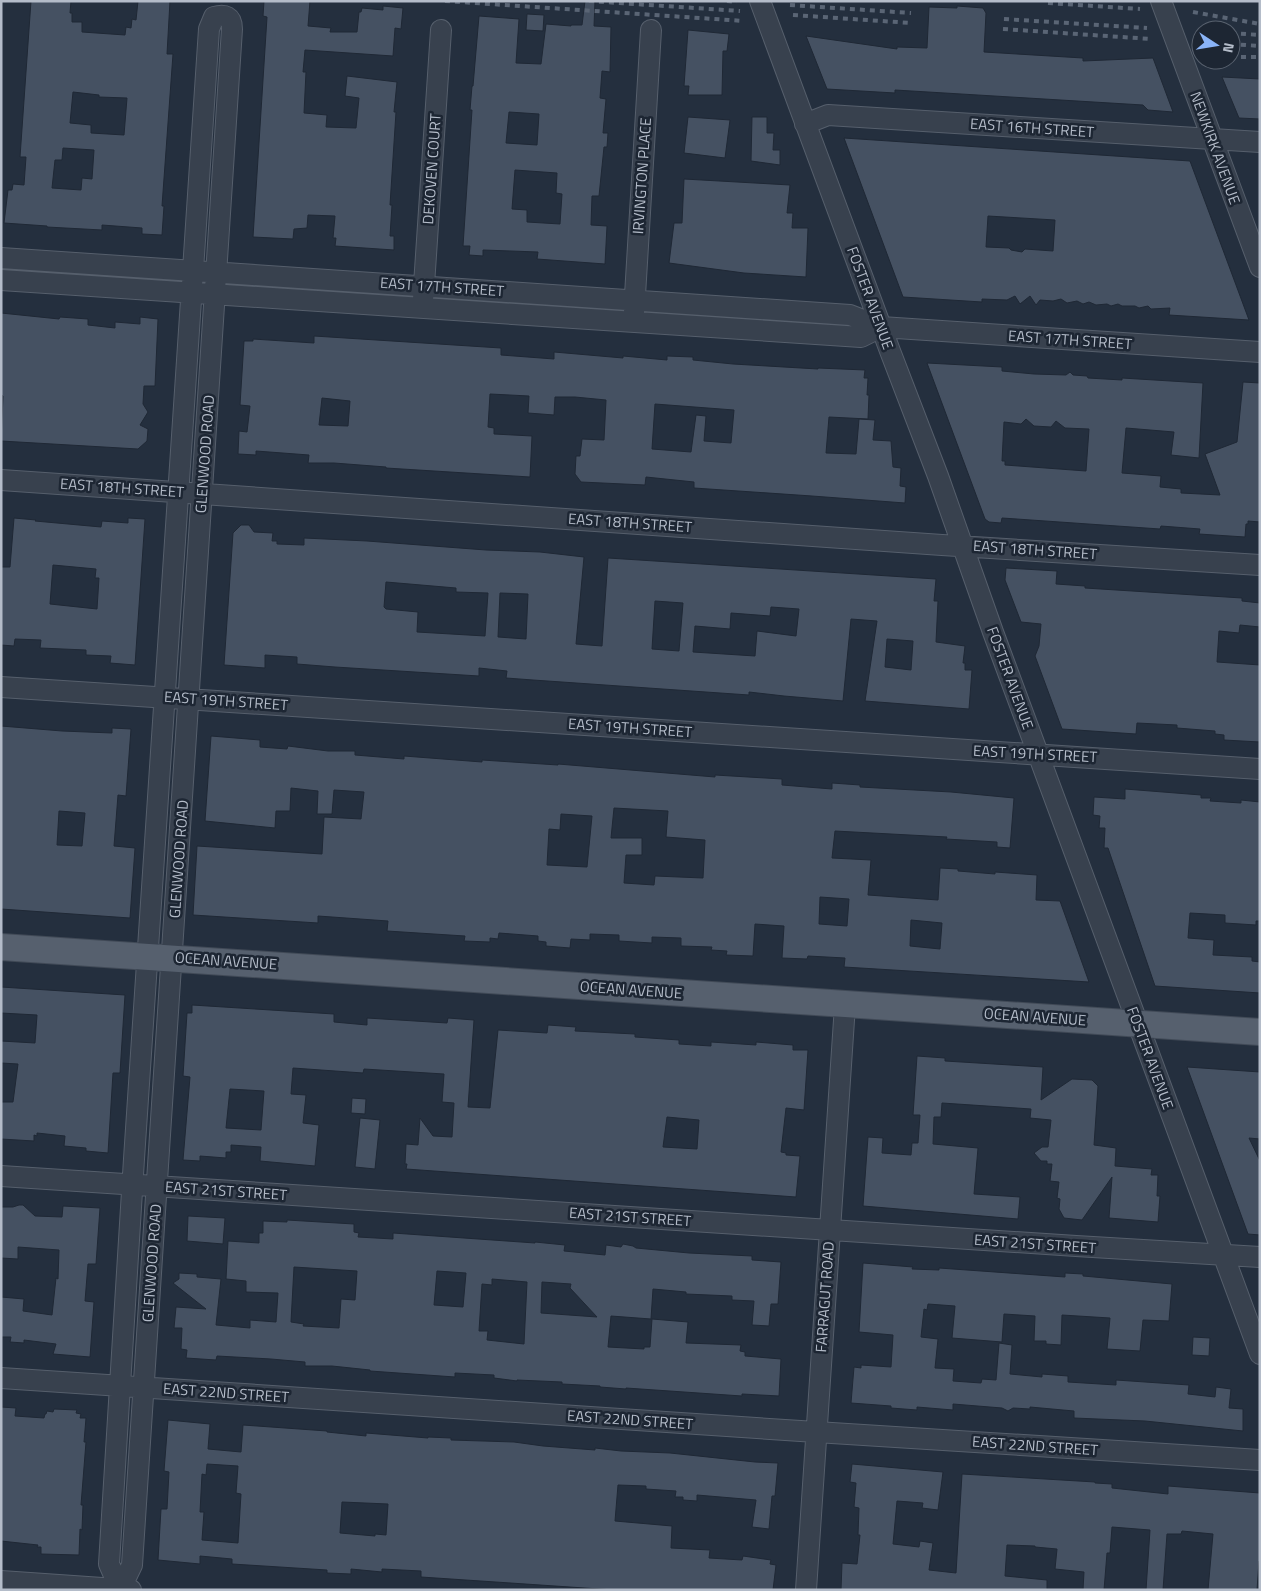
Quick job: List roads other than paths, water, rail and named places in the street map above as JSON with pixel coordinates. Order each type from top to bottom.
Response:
[{"type":"main road","name":"OCEAN AVENUE","points":[[1,947],[1260,1032]]},
{"type":"street","name":"FOSTER AVENUE","points":[[760,1],[964,546],[993,632],[1260,1354]]},
{"type":"street","name":"NEWKIRK AVENUE","points":[[1161,1],[1260,267]]},
{"type":"street","name":"GLENWOOD ROAD","points":[[222,15],[227,16],[232,24],[216,295],[132,1565],[125,1589],[109,1564],[131,1184],[209,28],[214,17],[222,15]]},
{"type":"street","name":"DEKOVEN COURT","points":[[423,308],[441,30]]},
{"type":"street","name":"IRVINGTON PLACE","points":[[633,322],[651,30]]},
{"type":"street","name":"EAST 16TH STREET","points":[[806,124],[828,115],[1260,142]]},
{"type":"street","points":[[203,126],[226,125]]},
{"type":"street","name":"EAST 17TH STREET","points":[[1,258],[850,314],[881,327],[1260,352]]},
{"type":"street","name":"EAST 17TH STREET","points":[[1,280],[861,337],[881,327]]},
{"type":"street","name":"EAST 18TH STREET","points":[[1,480],[1260,565]]},
{"type":"street","name":"EAST 19TH STREET","points":[[1,687],[1260,769]]},
{"type":"street","name":"FARRAGUT ROAD","points":[[806,1590],[844,1005]]},
{"type":"street","name":"EAST 21ST STREET","points":[[1,1176],[1260,1257]]},
{"type":"street","name":"EAST 22ND STREET","points":[[1,1378],[1260,1460]]},
{"type":"street","points":[[1,1581],[125,1589]]},
{"type":"railway","points":[[445,1],[744,21]]},
{"type":"railway","points":[[589,1],[740,11]]},
{"type":"railway","points":[[727,1],[737,2]]},
{"type":"railway","points":[[1048,3],[1140,9]]},
{"type":"railway","points":[[790,5],[911,13]]},
{"type":"railway","points":[[1193,12],[1260,24]]},
{"type":"railway","points":[[793,15],[911,23]]},
{"type":"railway","points":[[1004,19],[1147,28]]},
{"type":"railway","points":[[1003,29],[1151,39]]},
{"type":"railway","points":[[1241,34],[1260,35]]},
{"type":"railway","points":[[1241,45],[1260,46]]},
{"type":"railway","points":[[1241,57],[1260,57]]}]
